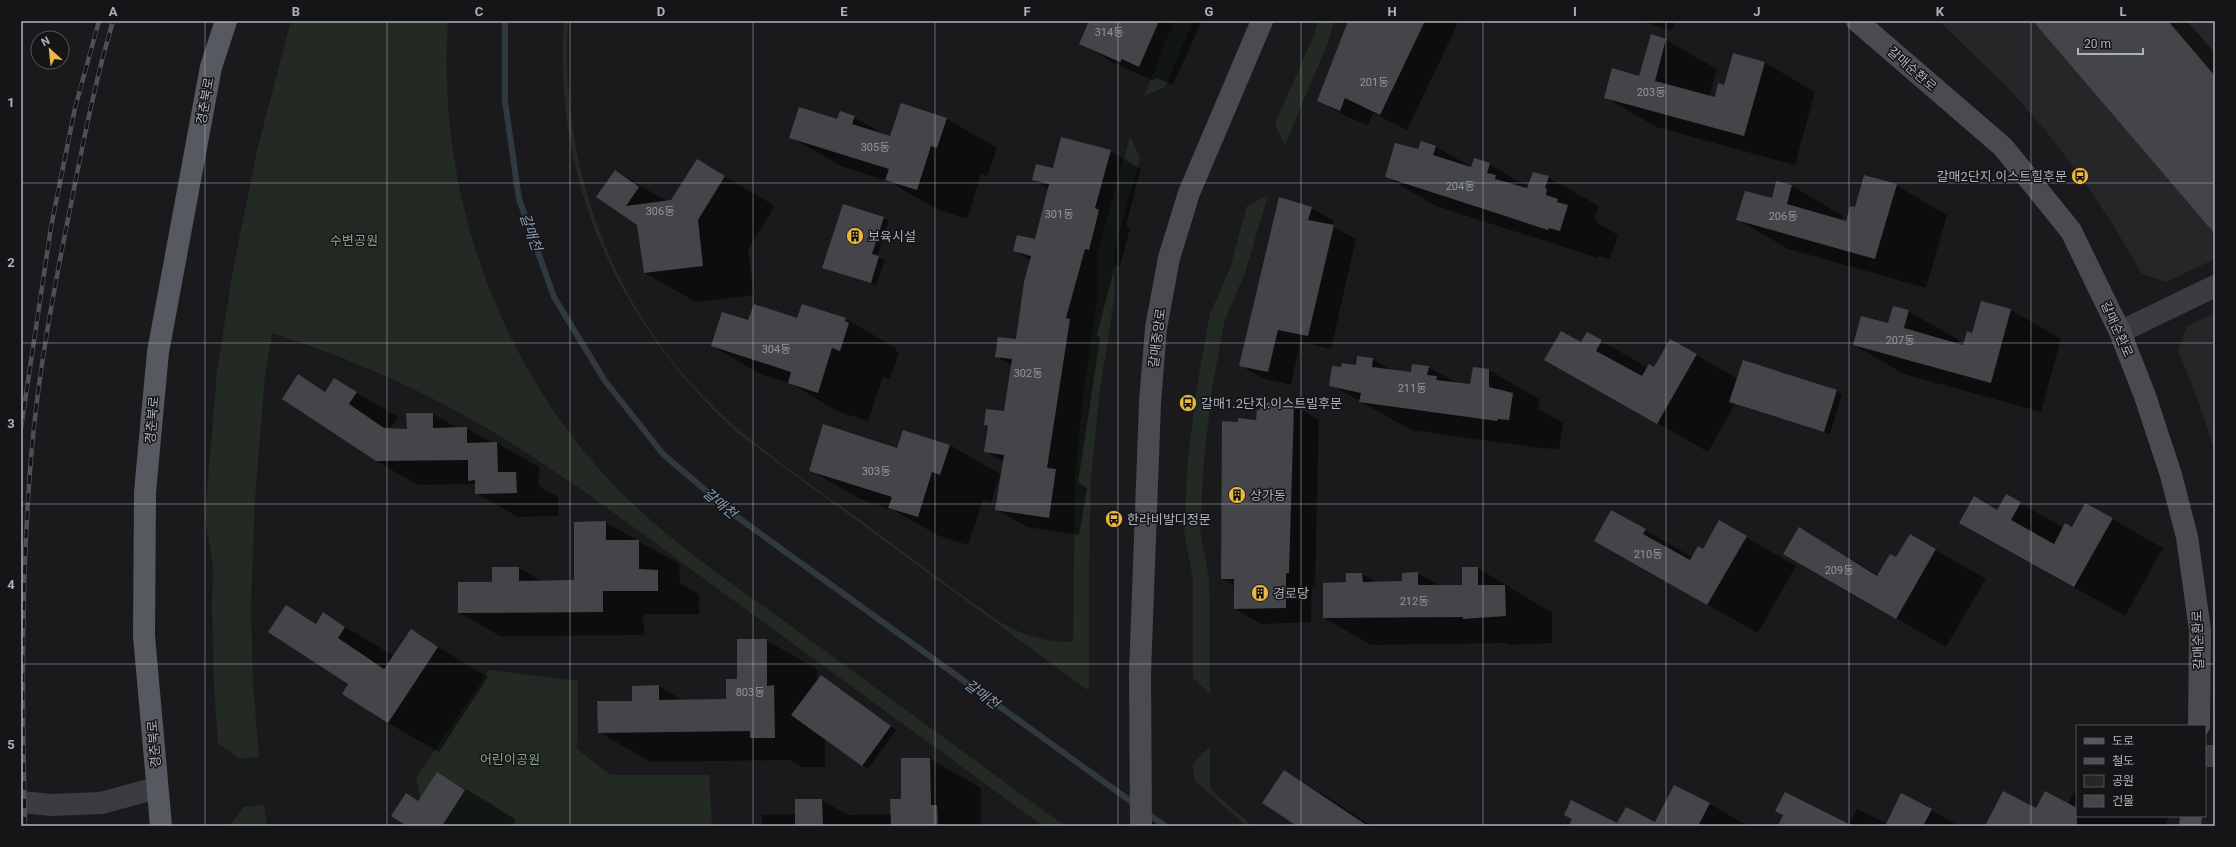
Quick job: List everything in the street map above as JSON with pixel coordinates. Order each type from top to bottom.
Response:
[{"type":"main road","name":"경춘북로","points":[[161,826],[144,636],[145,492],[158,352],[211,67],[226,21]]},
{"type":"street","name":"갈매중앙로","points":[[1141,826],[1140,673],[1151,396],[1156,328],[1169,258],[1188,193],[1262,21]]},
{"type":"street","name":"갈매순환로","points":[[1857,21],[2003,147],[2071,231],[2120,332],[2145,396],[2171,475],[2187,537],[2200,630],[2199,725]]},
{"type":"street","points":[[2120,332],[2215,286]]},
{"type":"street","points":[[21,802],[52,805],[101,804],[157,788]]},
{"type":"shaded area","points":[[1939,21],[2215,21],[2215,259],[2166,282],[2142,274],[2113,225],[2081,177],[2046,131],[2008,88]]},
{"type":"shaded area","points":[[2215,313],[2215,452],[2199,403],[2178,350],[2187,326]]},
{"type":"green space","name":"수변공원","points":[[291,21],[448,21],[447,88],[454,154],[467,220],[487,283],[514,344],[548,402],[587,455],[633,504],[699,560],[1065,826],[1043,826],[588,494],[541,462],[477,422],[368,368],[272,333],[265,376],[255,498],[251,608],[253,683],[259,757],[239,759],[218,743],[214,686],[212,607],[213,566],[205,517],[217,371],[234,264],[257,150]]},
{"type":"green space","points":[[564,21],[568,21],[568,75],[573,128],[583,181],[600,232],[621,280],[648,326],[679,370],[732,424],[784,466],[1000,622],[1017,631],[1044,640],[1073,642],[1075,476],[1084,388],[1097,300],[1098,250],[1130,137],[1140,157],[1114,252],[1114,302],[1100,389],[1091,477],[1089,691],[740,435],[698,393],[660,348],[629,300],[603,249],[583,195],[570,139],[563,81]]},
{"type":"green space","points":[[1174,21],[1193,21],[1165,87],[1144,96]]},
{"type":"green space","points":[[1318,21],[1334,21],[1329,40],[1285,145],[1275,124],[1314,35]]},
{"type":"green space","points":[[1268,195],[1245,273],[1225,319],[1212,389],[1204,459],[1200,530],[1209,579],[1210,694],[1193,678],[1193,580],[1184,531],[1188,458],[1197,386],[1210,314],[1230,268],[1247,206]]},
{"type":"green space","name":"어린이공원","points":[[489,670],[578,681],[577,749],[611,775],[709,775],[712,826],[426,826],[416,778]]},
{"type":"green space","points":[[1210,747],[1210,789],[1252,826],[1247,826],[1194,780],[1193,763]]},
{"type":"green space","points":[[264,805],[267,826],[229,826],[244,807]]},
{"type":"building","points":[[1089,21],[1159,21],[1139,67],[1122,59],[1120,62],[1079,44]]},
{"type":"building","points":[[1348,21],[1425,21],[1380,115],[1345,98],[1340,111],[1317,101]]},
{"type":"building","points":[[2033,21],[2168,21],[2215,76],[2215,234]]},
{"type":"building","points":[[1651,34],[1666,39],[1655,81],[1715,97],[1718,83],[1724,85],[1733,53],[1765,62],[1744,136],[1604,98],[1612,68],[1639,76]]},
{"type":"building","points":[[901,103],[947,118],[937,148],[931,146],[917,190],[885,180],[889,169],[789,138],[799,107],[837,119],[840,111],[855,116],[852,124],[890,136]]},
{"type":"building","points":[[1061,137],[1111,150],[1095,208],[1099,210],[1089,250],[1085,249],[1066,318],[1070,319],[1047,468],[1056,469],[1049,518],[995,510],[1004,455],[984,452],[988,426],[984,425],[986,409],[1004,411],[1012,359],[995,357],[998,337],[1016,339],[1024,282],[1031,256],[1013,251],[1017,235],[1035,239],[1049,184],[1032,180],[1036,164],[1053,168]]},
{"type":"building","points":[[1421,141],[1436,146],[1433,155],[1471,167],[1474,158],[1490,163],[1487,173],[1496,175],[1495,179],[1527,188],[1533,172],[1549,176],[1545,188],[1547,189],[1546,195],[1558,199],[1557,202],[1568,205],[1560,231],[1549,228],[1548,230],[1385,177],[1395,143],[1418,149]]},
{"type":"building","points":[[697,159],[725,176],[698,220],[703,266],[644,273],[637,225],[596,197],[615,170],[639,187],[626,206],[671,200]]},
{"type":"building","points":[[1864,175],[1897,184],[1875,259],[1736,220],[1745,191],[1772,198],[1776,181],[1792,185],[1787,204],[1846,221],[1850,206],[1855,207]]},
{"type":"building","points":[[1279,197],[1312,207],[1308,220],[1334,225],[1308,336],[1278,330],[1268,372],[1239,366]]},
{"type":"building","name":"보육시설","points":[[843,204],[884,217],[872,254],[879,256],[871,283],[822,268]]},
{"type":"building","points":[[1981,301],[2011,309],[1991,383],[1853,345],[1861,316],[1888,323],[1893,306],[1909,310],[1904,328],[1963,345],[1967,331],[1972,333]]},
{"type":"building","points":[[754,304],[797,318],[802,304],[846,318],[845,321],[849,323],[840,351],[832,348],[818,393],[788,383],[791,372],[711,346],[722,312],[748,320]]},
{"type":"building","points":[[1561,331],[1581,342],[1587,332],[1602,340],[1596,351],[1642,376],[1649,364],[1654,367],[1670,339],[1697,354],[1657,424],[1544,360]]},
{"type":"building","points":[[1357,356],[1373,358],[1372,367],[1411,372],[1412,364],[1429,366],[1427,375],[1437,376],[1436,380],[1470,384],[1473,367],[1489,369],[1489,387],[1513,393],[1509,420],[1498,419],[1497,421],[1359,402],[1361,393],[1329,386],[1332,366],[1341,367],[1342,363],[1356,365]]},
{"type":"building","points":[[1743,360],[1837,390],[1824,432],[1729,402]]},
{"type":"building","points":[[298,374],[325,392],[334,378],[357,392],[349,404],[384,428],[407,429],[406,413],[433,413],[433,428],[467,427],[467,443],[497,442],[498,472],[516,472],[517,493],[475,494],[475,480],[468,481],[468,460],[376,461],[282,399]]},
{"type":"building","points":[[1261,402],[1294,404],[1289,573],[1286,573],[1286,608],[1234,609],[1234,579],[1221,579],[1222,421],[1238,422],[1238,418],[1256,420],[1257,410],[1260,410]]},
{"type":"building","points":[[823,424],[897,448],[903,430],[950,445],[940,475],[932,472],[918,517],[888,508],[892,497],[809,471]]},
{"type":"building","points":[[2006,494],[2021,502],[2011,520],[2054,544],[2065,523],[2072,527],[2085,503],[2113,518],[2074,587],[1959,523],[1974,496],[1997,510]]},
{"type":"building","points":[[1611,510],[1646,529],[1643,534],[1690,560],[1698,546],[1703,549],[1719,520],[1747,536],[1707,605],[1594,541]]},
{"type":"building","points":[[606,521],[606,540],[639,540],[639,569],[658,570],[658,591],[603,591],[603,612],[458,613],[458,582],[492,582],[492,567],[519,567],[519,581],[574,580],[574,522]]},
{"type":"building","points":[[1799,527],[1877,576],[1890,554],[1896,557],[1910,534],[1936,549],[1896,619],[1783,554]]},
{"type":"building","points":[[1462,567],[1478,567],[1478,585],[1505,585],[1506,616],[1463,619],[1463,617],[1323,618],[1323,583],[1346,582],[1346,573],[1362,573],[1363,582],[1402,581],[1402,573],[1418,572],[1418,585],[1462,585]]},
{"type":"building","points":[[286,605],[316,624],[323,612],[345,627],[338,638],[384,669],[411,629],[438,647],[388,723],[342,694],[348,684],[268,632]]},
{"type":"building","points":[[737,639],[767,639],[767,686],[774,685],[775,738],[750,738],[750,731],[598,733],[597,701],[632,701],[632,686],[659,685],[659,700],[726,699],[726,679],[737,679]]},
{"type":"building","points":[[821,675],[891,726],[862,766],[791,715]]},
{"type":"building","points":[[901,758],[930,758],[931,805],[937,805],[938,826],[891,826],[890,799],[901,799]]},
{"type":"building","points":[[1284,770],[1368,826],[1297,826],[1262,803]]},
{"type":"building","points":[[437,772],[465,790],[442,826],[407,826],[391,816],[406,793],[418,801]]},
{"type":"building","points":[[1674,785],[1710,803],[1698,826],[1569,826],[1572,819],[1564,815],[1571,800],[1617,823],[1626,807],[1655,822]]},
{"type":"building","points":[[2003,791],[2036,808],[2045,791],[2076,807],[2077,826],[1985,826]]},
{"type":"building","points":[[1785,792],[1853,826],[1778,826],[1783,815],[1775,811]]},
{"type":"building","points":[[1901,793],[1932,809],[1923,826],[1885,826]]},
{"type":"building","points":[[795,799],[822,799],[823,826],[795,826]]},
{"type":"waterway","name":"갈매천","points":[[505,21],[505,101],[519,199],[554,297],[605,381],[663,454],[733,514],[1136,805]]},
{"type":"waterway","name":"갈매천","points":[[1145,812],[1165,826]]},
{"type":"railway","points":[[21,428],[51,227],[75,108],[99,21]]},
{"type":"railway","points":[[25,826],[23,734],[25,550],[34,426],[47,331],[80,158],[113,21]]},
{"type":"place","name":"갈매2단지.이스트힐후문","points":[[2080,176]]},
{"type":"place","name":"보육시설","points":[[855,236]]},
{"type":"place","name":"갈매1.2단지.이스트빌후문","points":[[1188,403]]},
{"type":"place","name":"상가동","points":[[1237,495]]},
{"type":"place","name":"한라비발디정문","points":[[1114,519]]},
{"type":"place","name":"경로당","points":[[1260,593]]}]
